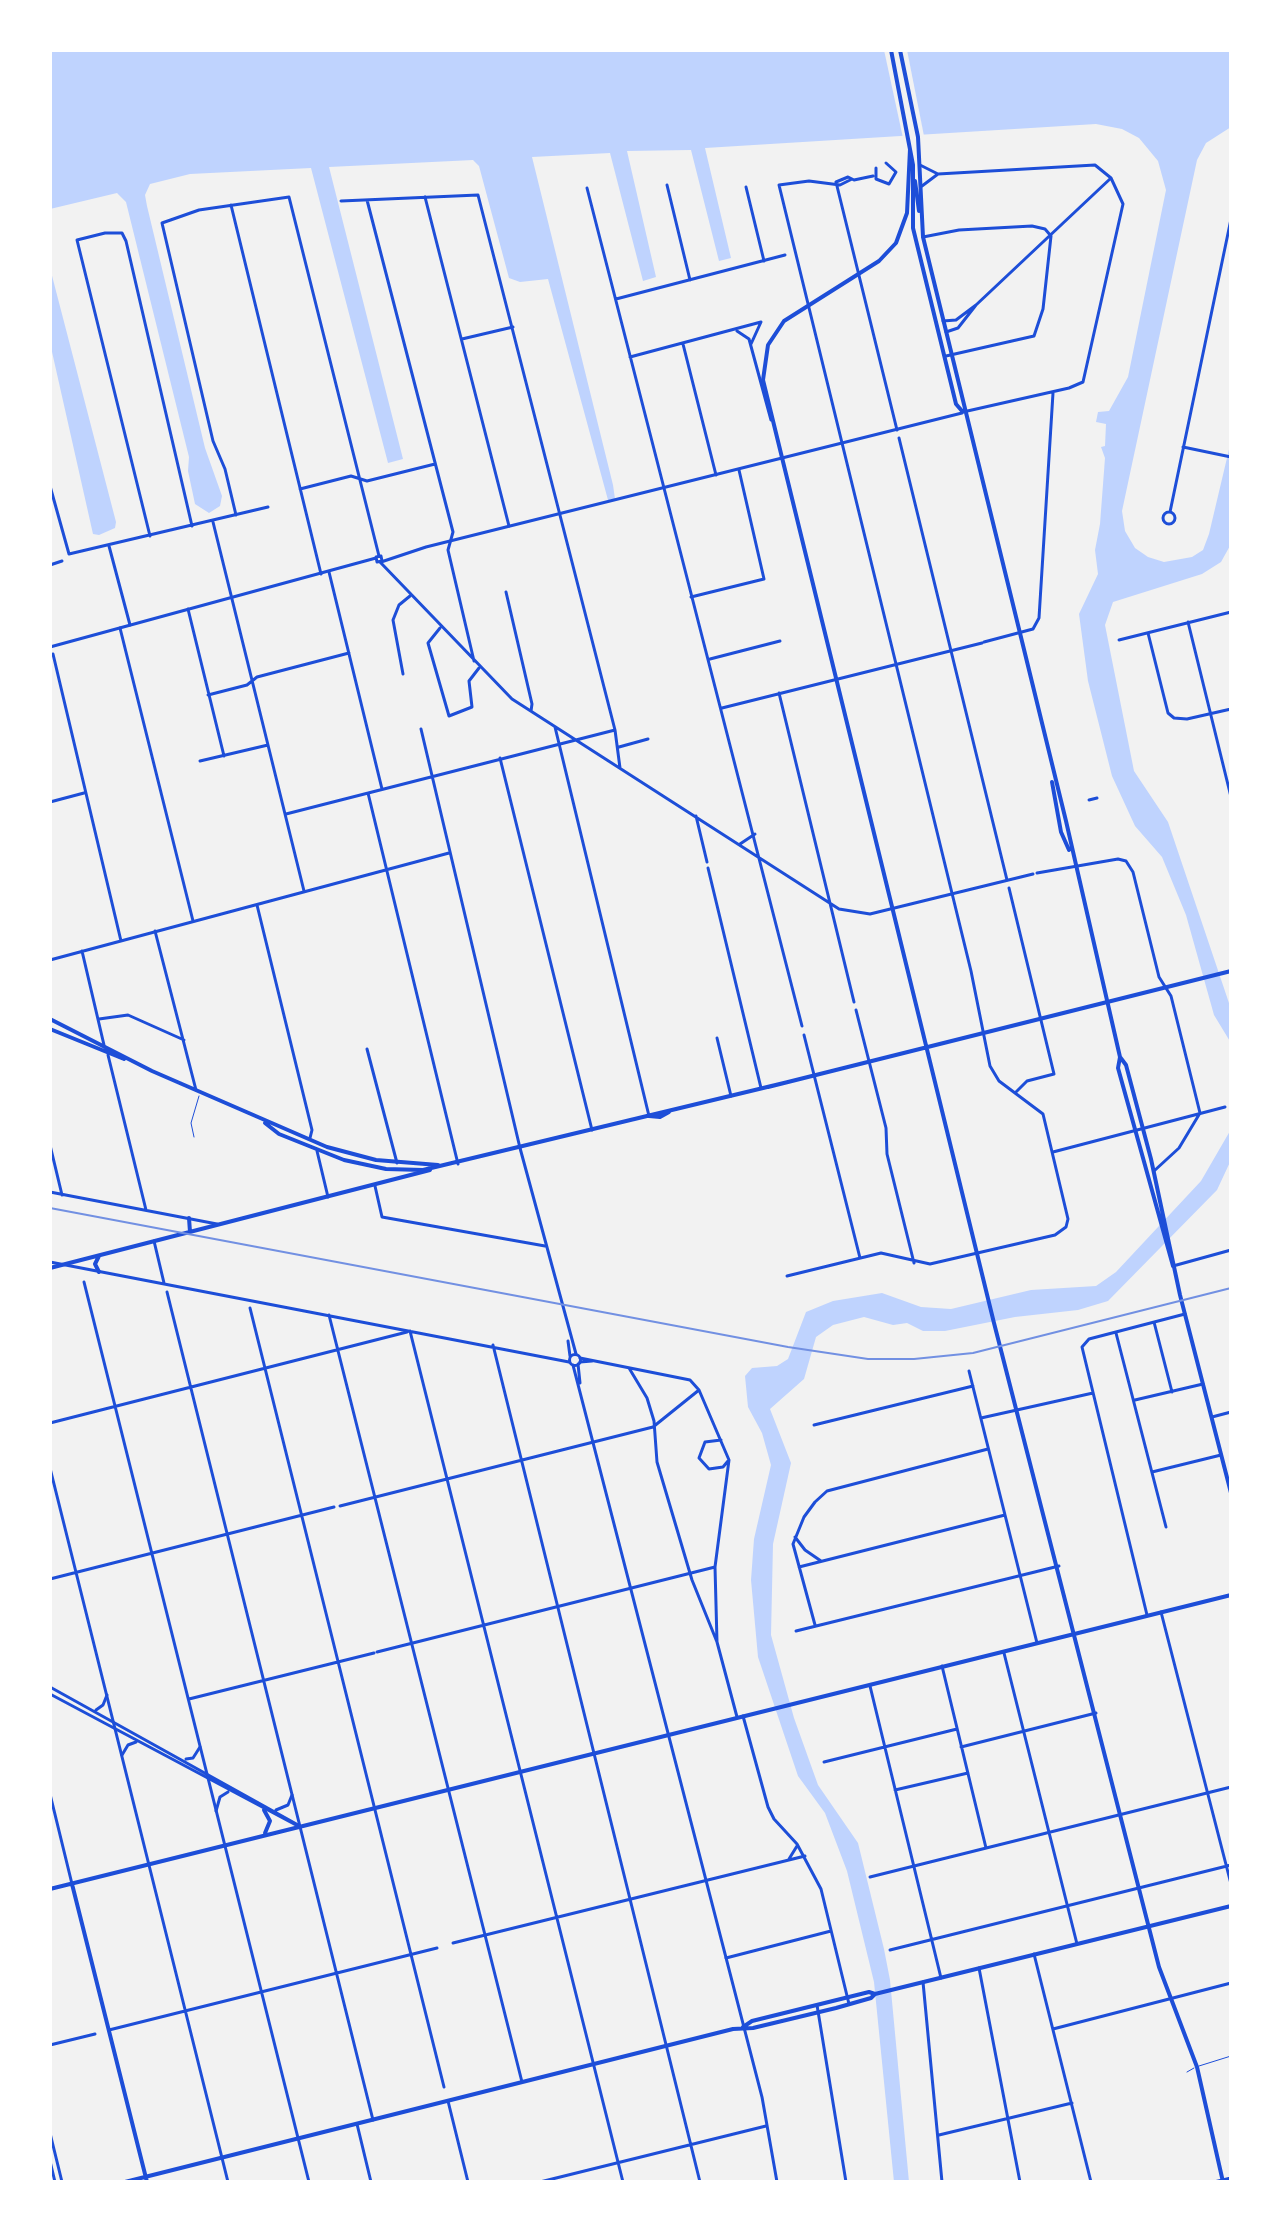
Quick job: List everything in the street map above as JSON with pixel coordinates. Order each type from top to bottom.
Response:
[{"type":"main road","points":[[891,50],[910,149],[912,222],[956,404],[963,412]]},
{"type":"main road","points":[[900,50],[918,137],[922,186],[920,218]]},
{"type":"main road","points":[[911,180],[917,184],[923,237],[963,412],[1120,1057],[1126,1065],[1154,1171],[1167,1241],[1231,1493]]},
{"type":"main road","points":[[911,180],[907,213],[900,236],[886,255],[779,326],[765,352],[763,375],[834,680],[994,1323],[1019,1410],[1149,1926],[1170,1998],[1197,2067],[1222,2181]]},
{"type":"main road","points":[[50,1019],[317,1151],[386,1169],[423,1170],[649,1116],[660,1117],[673,1110],[1231,971]]},
{"type":"main road","points":[[50,1029],[108,1055],[130,1061]]},
{"type":"main road","points":[[1120,1057],[1118,1068],[1162,1219]]},
{"type":"main road","points":[[265,1123],[357,1157],[440,1166]]},
{"type":"main road","points":[[50,1265],[64,1265],[375,1186],[440,1166]]},
{"type":"main road","points":[[189,1218],[190,1232]]},
{"type":"main road","points":[[99,1272],[95,1262],[100,1255]]},
{"type":"main road","points":[[50,1889],[1231,1595]]},
{"type":"main road","points":[[264,1810],[270,1821],[264,1835]]},
{"type":"main road","points":[[72,1884],[146,2179]]},
{"type":"main road","points":[[125,2182],[668,2045],[743,2027],[753,2028],[849,2004],[894,1989],[1231,1906]]},
{"type":"main road","points":[[743,2027],[752,2021],[847,1997],[869,1992],[875,1994]]},
{"type":"street","points":[[787,1276],[891,1253],[914,1263],[927,1264],[1051,1236],[1067,1225],[1068,1210],[1041,1111],[993,1073],[779,185],[836,182],[840,185],[852,179],[875,176],[885,184],[895,179],[895,168],[886,163]]},
{"type":"street","points":[[50,647],[379,559],[1083,382],[1123,204],[1111,178],[1095,165],[938,174],[920,165]]},
{"type":"street","points":[[875,176],[876,168]]},
{"type":"street","points":[[922,186],[938,174]]},
{"type":"street","points":[[943,321],[956,320],[976,305],[1111,178]]},
{"type":"street","points":[[836,182],[897,430]]},
{"type":"street","points":[[667,185],[690,280]]},
{"type":"street","points":[[746,187],[764,261]]},
{"type":"street","points":[[587,188],[802,1026]]},
{"type":"street","points":[[341,201],[478,195],[615,730],[620,768]]},
{"type":"street","points":[[236,515],[225,469],[213,441],[162,223],[177,215],[230,204],[289,197],[379,559],[501,691],[839,909],[863,915],[1035,873],[1126,861],[1133,872],[1159,977],[1171,996],[1200,1113],[1179,1148],[1154,1171]]},
{"type":"street","points":[[425,197],[509,526]]},
{"type":"street","points":[[367,200],[453,532],[448,550],[474,662]]},
{"type":"street","points":[[230,204],[321,574]]},
{"type":"street","points":[[1170,512],[1231,219]]},
{"type":"street","points":[[923,237],[959,230],[1032,226],[1045,229],[1051,236],[1043,309],[1034,336],[944,356]]},
{"type":"street","points":[[150,536],[77,240],[114,231],[122,233],[174,440],[178,475],[192,526]]},
{"type":"street","points":[[1225,248],[1231,241]]},
{"type":"street","points":[[616,299],[785,255]]},
{"type":"street","points":[[946,332],[958,328],[976,305]]},
{"type":"street","points":[[630,357],[761,322],[750,345]]},
{"type":"street","points":[[461,339],[513,327]]},
{"type":"street","points":[[733,331],[746,334],[766,411],[773,424]]},
{"type":"street","points":[[683,344],[716,475]]},
{"type":"street","points":[[721,708],[1034,628],[1040,614],[1053,392]]},
{"type":"street","points":[[899,438],[1007,880]]},
{"type":"street","points":[[1183,447],[1231,457]]},
{"type":"street","points":[[300,489],[351,476],[367,481],[435,464]]},
{"type":"street","points":[[691,597],[764,579],[739,470]]},
{"type":"street","points":[[50,486],[69,554],[268,507]]},
{"type":"street","points":[[213,522],[304,891]]},
{"type":"street","points":[[109,546],[130,625]]},
{"type":"street","points":[[50,565],[62,561]]},
{"type":"street","points":[[329,572],[382,789]]},
{"type":"street","points":[[506,592],[532,704],[531,711]]},
{"type":"street","points":[[403,674],[393,620],[399,605],[410,596]]},
{"type":"street","points":[[188,609],[224,756]]},
{"type":"street","points":[[1119,640],[1231,612]]},
{"type":"street","points":[[1188,622],[1231,797]]},
{"type":"street","points":[[120,628],[193,921]]},
{"type":"street","points":[[440,628],[428,643],[443,685],[442,696],[449,716],[472,707],[469,681],[479,668]]},
{"type":"street","points":[[1148,633],[1168,713],[1174,718],[1231,709]]},
{"type":"street","points":[[710,659],[780,641]]},
{"type":"street","points":[[208,695],[252,682],[257,677],[349,653]]},
{"type":"street","points":[[53,654],[121,941]]},
{"type":"street","points":[[779,693],[854,1002]]},
{"type":"street","points":[[555,727],[649,1116]]},
{"type":"street","points":[[421,729],[520,1148],[762,2097],[777,2182]]},
{"type":"street","points":[[285,814],[615,730]]},
{"type":"street","points":[[619,747],[648,739]]},
{"type":"street","points":[[200,761],[268,745]]},
{"type":"street","points":[[500,758],[592,1130]]},
{"type":"street","points":[[50,802],[84,793]]},
{"type":"street","points":[[368,793],[458,1164]]},
{"type":"street","points":[[1089,800],[1097,798]]},
{"type":"street","points":[[696,816],[707,862]]},
{"type":"street","points":[[740,844],[755,834]]},
{"type":"street","points":[[50,960],[449,853]]},
{"type":"street","points":[[708,868],[763,1088]]},
{"type":"street","points":[[1009,888],[1054,1074],[1027,1081],[1016,1092]]},
{"type":"street","points":[[257,905],[312,1130],[310,1140]]},
{"type":"street","points":[[155,931],[198,1092]]},
{"type":"street","points":[[82,951],[104,1045]]},
{"type":"street","points":[[856,1010],[914,1263]]},
{"type":"street","points":[[99,1019],[128,1015],[184,1040]]},
{"type":"street","points":[[804,1035],[860,1258]]},
{"type":"street","points":[[717,1038],[731,1096]]},
{"type":"street","points":[[367,1049],[397,1163]]},
{"type":"street","points":[[108,1055],[146,1210]]},
{"type":"street","points":[[1053,1152],[1225,1107]]},
{"type":"street","points":[[50,1145],[62,1195]]},
{"type":"street","points":[[317,1151],[328,1197]]},
{"type":"street","points":[[375,1186],[382,1217],[545,1246]]},
{"type":"street","points":[[50,1192],[221,1224]]},
{"type":"street","points":[[154,1241],[164,1283]]},
{"type":"street","points":[[1173,1266],[1231,1250]]},
{"type":"street","points":[[64,1265],[690,1380],[699,1390],[729,1460],[715,1567],[717,1642]]},
{"type":"street","points":[[84,1282],[309,2182]]},
{"type":"street","points":[[167,1292],[373,2120]]},
{"type":"street","points":[[250,1308],[444,2087]]},
{"type":"street","points":[[1147,1615],[1083,1344],[1185,1314]]},
{"type":"street","points":[[329,1315],[522,2082]]},
{"type":"street","points":[[1154,1322],[1172,1392]]},
{"type":"street","points":[[50,1423],[410,1331]]},
{"type":"street","points":[[410,1331],[523,1770],[623,2182]]},
{"type":"street","points":[[1116,1332],[1166,1527]]},
{"type":"street","points":[[493,1345],[633,1899],[700,2182]]},
{"type":"street","points":[[629,1368],[647,1398],[657,1462],[768,1807],[774,1819],[805,1856],[821,1889],[849,2004]]},
{"type":"street","points":[[969,1371],[1037,1643]]},
{"type":"street","points":[[1135,1400],[1203,1384]]},
{"type":"street","points":[[814,1425],[973,1386]]},
{"type":"street","points":[[340,1506],[653,1427],[699,1390]]},
{"type":"street","points":[[981,1418],[1093,1393]]},
{"type":"street","points":[[1212,1417],[1231,1412]]},
{"type":"street","points":[[721,1440],[705,1442],[699,1458],[709,1469],[723,1467],[729,1460]]},
{"type":"street","points":[[815,1625],[793,1544],[804,1517],[827,1491],[988,1449]]},
{"type":"street","points":[[1152,1472],[1221,1455]]},
{"type":"street","points":[[50,1468],[228,2182]]},
{"type":"street","points":[[50,1579],[334,1507]]},
{"type":"street","points":[[799,1567],[1005,1515]]},
{"type":"street","points":[[795,1537],[805,1550],[821,1561]]},
{"type":"street","points":[[796,1631],[1059,1566]]},
{"type":"street","points":[[189,1699],[715,1567]]},
{"type":"street","points":[[1161,1611],[1207,1793],[1229,1865],[1231,1884]]},
{"type":"street","points":[[1004,1651],[1077,1944]]},
{"type":"street","points":[[942,1666],[986,1848]]},
{"type":"street","points":[[870,1683],[941,1978]]},
{"type":"street","points":[[50,1687],[300,1826]]},
{"type":"street","points":[[50,1694],[264,1810],[300,1826]]},
{"type":"street","points":[[93,1710],[103,1705],[107,1695]]},
{"type":"street","points":[[961,1747],[1096,1713]]},
{"type":"street","points":[[824,1762],[957,1729]]},
{"type":"street","points":[[122,1755],[128,1745],[138,1742]]},
{"type":"street","points":[[183,1760],[193,1758],[200,1747]]},
{"type":"street","points":[[895,1790],[968,1773]]},
{"type":"street","points":[[870,1877],[1231,1787]]},
{"type":"street","points":[[216,1811],[220,1797],[230,1792]]},
{"type":"street","points":[[50,1794],[72,1884]]},
{"type":"street","points":[[275,1810],[288,1805],[292,1795]]},
{"type":"street","points":[[789,1859],[797,1844]]},
{"type":"street","points":[[453,1943],[805,1856]]},
{"type":"street","points":[[890,1950],[1229,1865]]},
{"type":"street","points":[[725,1958],[831,1931]]},
{"type":"street","points":[[109,2030],[437,1948]]},
{"type":"street","points":[[1034,1954],[1091,2182]]},
{"type":"street","points":[[979,1968],[1020,2182]]},
{"type":"street","points":[[923,1982],[942,2182]]},
{"type":"street","points":[[1052,2029],[1231,1983]]},
{"type":"street","points":[[817,2005],[846,2182]]},
{"type":"street","points":[[50,2045],[95,2034]]},
{"type":"street","points":[[448,2101],[468,2182]]},
{"type":"street","points":[[937,2135],[1072,2103]]},
{"type":"street","points":[[357,2124],[371,2182]]},
{"type":"street","points":[[540,2182],[766,2126]]},
{"type":"street","points":[[50,2133],[62,2182]]},
{"type":"street","points":[[50,2161],[55,2182]]},
{"type":"street","points":[[1214,2182],[1231,2178]]},
{"type":"lane","points":[[194,1137],[191,1123],[198,1092]]},
{"type":"lane","points":[[1187,2072],[1231,2056]]},
{"type":"water","points":[[50,50],[1231,50],[1231,127],[1206,143],[1197,160],[1122,511],[1125,531],[1135,548],[1148,557],[1164,562],[1192,557],[1203,550],[1231,441],[1231,544],[1221,562],[1202,574],[1113,602],[1105,625],[1134,771],[1168,822],[1231,1009],[1231,1043],[1214,1015],[1186,915],[1162,857],[1135,826],[1112,776],[1088,681],[1079,614],[1098,574],[1095,550],[1105,458],[1101,447],[1105,446],[1106,424],[1096,422],[1098,412],[1109,411],[1128,377],[1166,190],[1158,161],[1139,138],[1122,129],[1096,124],[705,148],[731,258],[719,261],[691,150],[627,151],[656,277],[643,281],[610,153],[532,157],[613,485],[615,499],[608,500],[548,279],[520,282],[509,278],[479,166],[473,160],[329,167],[403,459],[388,463],[311,168],[190,174],[150,184],[145,195],[147,206],[205,448],[222,496],[220,506],[209,513],[195,504],[188,471],[189,457],[126,202],[117,193],[50,209]]},
{"type":"water","points":[[50,268],[116,522],[115,528],[99,535],[93,534],[50,343]]},
{"type":"water","points":[[1231,1119],[1231,1160],[1217,1190],[1108,1301],[1078,1310],[1015,1317],[945,1331],[923,1331],[907,1323],[893,1325],[864,1317],[833,1325],[816,1337],[804,1379],[770,1409],[791,1463],[773,1544],[771,1635],[794,1718],[818,1785],[858,1843],[884,1949],[890,1980],[909,2182],[894,2182],[874,1982],[847,1871],[825,1813],[798,1776],[758,1657],[751,1580],[754,1539],[771,1465],[762,1433],[748,1407],[745,1376],[752,1368],[777,1366],[788,1359],[806,1312],[833,1301],[882,1293],[921,1307],[951,1309],[1031,1290],[1096,1286],[1116,1272],[1201,1181],[1230,1131]]},
{"type":"pier","points":[[884,50],[907,50],[924,136],[903,138]]},
{"type":"railway","points":[[50,1208],[788,1347],[868,1359],[914,1359],[973,1353],[1231,1288]]}]
